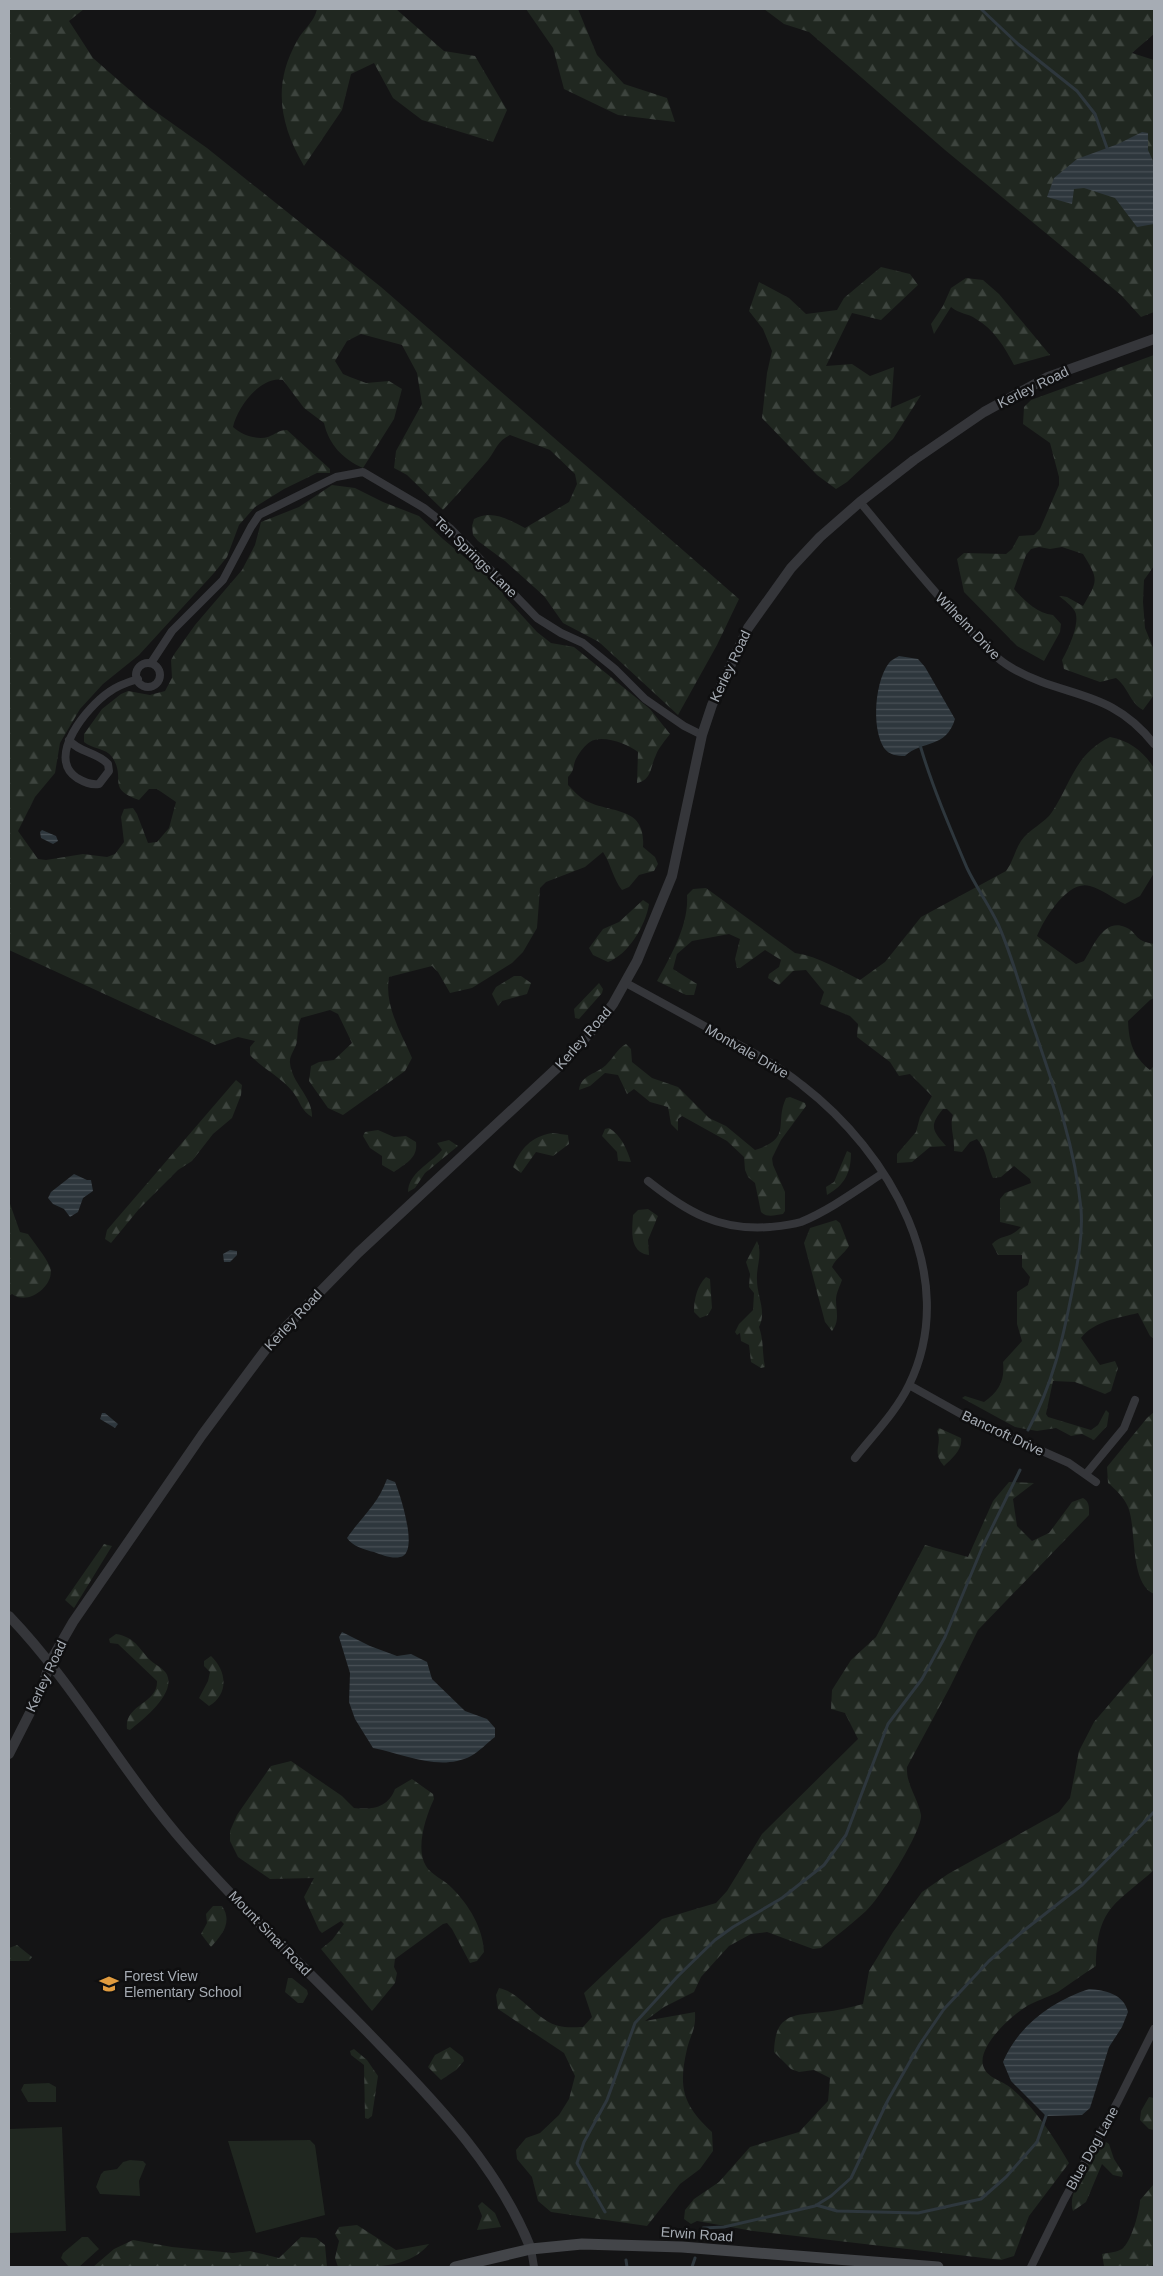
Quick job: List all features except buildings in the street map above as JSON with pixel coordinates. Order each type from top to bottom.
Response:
[{"type":"main road","name":"Erwin Road","points":[[455,2267],[531,2249],[582,2244],[682,2247],[938,2267]]},
{"type":"street","name":"Kerley Road","points":[[9,1754],[42,1689],[50,1662],[73,1622],[202,1435],[272,1341],[358,1254],[557,1068],[598,1024],[626,983],[652,929],[672,876],[702,735],[712,705],[735,653],[763,604],[806,552],[860,502],[937,444],[1005,399],[1048,377],[1154,339]]},
{"type":"street","name":"Ten Springs Lane","points":[[151,664],[172,632],[223,580],[259,515],[336,477],[363,472],[424,508],[451,529],[538,618],[561,634],[583,643],[645,699],[684,726],[702,735]]},
{"type":"street","name":"Wilhelm Drive","points":[[860,502],[946,605],[995,656],[1029,677],[1104,702],[1122,712],[1154,744]]},
{"type":"street","name":"Ten Springs Lane","points":[[144,664],[151,664],[159,672],[157,682],[146,686],[138,679],[138,668],[144,664]]},
{"type":"street","name":"Ten Springs Lane","points":[[69,740],[78,748],[92,752],[108,764],[109,771],[99,784],[92,785],[82,781],[69,771],[66,763],[69,740],[96,702],[110,691],[138,679]]},
{"type":"street","name":"Montvale Drive","points":[[626,983],[762,1057],[802,1084],[843,1121],[883,1173],[906,1212],[914,1231],[924,1276],[926,1318],[923,1340],[909,1385],[886,1420],[855,1458]]},
{"type":"street","points":[[648,1182],[673,1201],[704,1219],[741,1227],[759,1228],[799,1222],[821,1212],[883,1173]]},
{"type":"street","name":"Bancroft Drive","points":[[909,1385],[968,1418],[1069,1463],[1096,1482]]},
{"type":"street","points":[[1086,1474],[1124,1428],[1135,1400]]},
{"type":"street","name":"Mount Sinai Road","points":[[9,1616],[50,1662],[156,1811],[288,1953],[407,2072],[459,2131],[487,2166],[505,2194],[531,2249]]},
{"type":"street","name":"Blue Dog Lane","points":[[1031,2267],[1154,2028]]},
{"type":"street","points":[[531,2249],[534,2267]]},
{"type":"green space","points":[[9,9],[84,9],[69,21],[93,58],[149,107],[207,148],[381,287],[739,599],[717,645],[678,715],[599,642],[563,623],[544,596],[473,535],[472,526],[474,519],[481,516],[494,515],[525,528],[569,502],[577,484],[575,474],[550,450],[510,435],[506,437],[443,510],[407,475],[394,468],[396,451],[422,404],[417,373],[402,345],[361,334],[347,341],[335,361],[343,374],[366,383],[389,381],[402,389],[394,419],[363,468],[343,456],[333,445],[324,423],[304,408],[283,380],[266,383],[251,394],[239,411],[233,427],[245,434],[259,438],[268,437],[279,431],[287,430],[330,469],[330,473],[317,473],[284,489],[255,507],[239,525],[227,557],[214,573],[139,655],[103,684],[80,709],[60,743],[55,773],[35,797],[18,831],[38,859],[46,860],[83,854],[107,857],[115,854],[124,842],[121,817],[124,809],[133,808],[148,843],[157,842],[169,828],[176,802],[157,789],[149,789],[139,800],[129,796],[119,787],[118,771],[112,757],[106,752],[84,742],[84,734],[102,709],[121,694],[128,691],[150,695],[165,691],[172,678],[171,660],[195,625],[242,570],[255,545],[261,522],[299,507],[332,485],[355,488],[383,502],[419,516],[501,588],[504,596],[537,632],[551,643],[574,647],[650,709],[670,734],[657,752],[648,776],[642,781],[637,783],[638,752],[622,743],[601,739],[590,742],[584,747],[568,777],[568,785],[586,801],[617,810],[633,818],[639,824],[643,834],[643,847],[655,857],[658,864],[654,871],[639,875],[629,887],[622,890],[603,852],[585,867],[546,882],[540,888],[537,928],[523,952],[512,963],[472,988],[450,993],[438,972],[432,966],[389,977],[388,988],[391,1009],[412,1058],[405,1071],[343,1115],[328,1108],[309,1081],[311,1066],[319,1062],[334,1060],[352,1043],[338,1014],[330,1010],[301,1018],[296,1044],[290,1060],[294,1077],[309,1103],[312,1117],[308,1115],[295,1095],[278,1077],[250,1055],[250,1047],[255,1041],[238,1037],[215,1045],[9,950]]},
{"type":"green space","points":[[317,9],[396,9],[444,51],[475,56],[507,110],[493,142],[422,120],[393,98],[374,63],[351,74],[342,110],[304,166],[289,135],[282,105],[282,89],[289,57],[299,37],[316,14]]},
{"type":"green space","points":[[526,9],[578,9],[597,55],[624,84],[667,98],[675,122],[618,115],[564,89],[553,48]]},
{"type":"green space","points":[[764,9],[1154,9],[1154,34],[1132,53],[1154,60],[1154,312],[1141,317],[1121,295],[945,150],[809,32],[784,24]]},
{"type":"green space","points":[[881,267],[910,274],[918,285],[881,320],[852,313],[826,366],[852,364],[870,376],[894,367],[891,408],[921,395],[893,439],[847,482],[836,489],[817,475],[762,418],[767,373],[772,351],[763,329],[749,311],[759,282],[789,298],[806,314],[837,310],[844,298]]},
{"type":"green space","points":[[966,278],[983,280],[999,294],[1050,355],[1014,365],[994,333],[973,317],[951,307],[934,334],[931,324],[943,306],[951,288]]},
{"type":"green space","points":[[1154,355],[1154,566],[1144,580],[1143,602],[1145,628],[1154,650],[1154,695],[1143,710],[1135,703],[1116,678],[1100,682],[1064,669],[1062,660],[1073,635],[1076,615],[1071,606],[1059,596],[1067,597],[1083,606],[1095,580],[1092,569],[1083,554],[1062,547],[1050,549],[1039,547],[1031,549],[1026,555],[1014,589],[1032,606],[1042,612],[1053,615],[1061,624],[1060,632],[1044,661],[1017,646],[964,592],[957,559],[964,553],[1006,554],[1012,549],[1019,536],[1034,535],[1040,529],[1059,485],[1059,477],[1050,443],[1023,424],[1024,407],[1031,400]]},
{"type":"green space","points":[[1110,737],[1130,744],[1154,768],[1154,873],[1140,896],[1125,904],[1090,886],[1082,885],[1073,888],[1065,894],[1051,911],[1037,936],[1076,964],[1084,961],[1095,942],[1105,930],[1117,925],[1129,929],[1142,941],[1154,944],[1154,998],[1128,1021],[1129,1036],[1136,1054],[1150,1070],[1154,1066],[1154,1339],[1150,1336],[1138,1313],[1107,1321],[1086,1332],[1081,1338],[1100,1365],[1115,1361],[1118,1368],[1111,1391],[1105,1394],[1075,1382],[1053,1381],[1046,1414],[1048,1417],[1091,1430],[1098,1425],[1106,1410],[1109,1413],[1107,1426],[1094,1440],[1082,1434],[1071,1436],[1056,1428],[1037,1431],[1015,1427],[962,1398],[965,1396],[984,1402],[994,1394],[1002,1380],[1003,1362],[1022,1341],[1017,1324],[1017,1292],[1028,1285],[1030,1277],[1022,1267],[1022,1255],[998,1255],[992,1244],[1021,1227],[1000,1222],[1000,1199],[1005,1193],[1031,1183],[1030,1179],[1014,1166],[1001,1177],[993,1178],[983,1148],[977,1139],[970,1142],[962,1152],[954,1151],[953,1115],[947,1109],[943,1109],[934,1124],[935,1132],[946,1146],[930,1147],[912,1162],[897,1163],[897,1154],[916,1132],[920,1117],[932,1096],[910,1074],[899,1076],[890,1062],[857,1037],[858,1024],[850,1016],[820,1004],[824,992],[806,970],[793,971],[779,985],[768,978],[769,974],[779,967],[781,960],[765,950],[740,968],[737,968],[735,959],[740,939],[729,934],[692,941],[677,954],[673,969],[697,984],[694,995],[686,995],[657,981],[682,929],[687,906],[687,895],[693,889],[706,888],[795,953],[821,960],[860,980],[885,962],[921,917],[1006,871],[1021,841],[1052,812],[1081,761],[1098,744]]},
{"type":"green space","points":[[643,900],[649,904],[647,912],[640,930],[629,946],[608,962],[593,955],[589,948],[603,929],[619,922]]},
{"type":"green space","points":[[514,976],[521,976],[531,983],[527,994],[502,1001],[498,1006],[492,994],[496,987]]},
{"type":"green space","points":[[599,983],[603,989],[602,993],[579,1019],[575,1018],[574,1009]]},
{"type":"green space","points":[[626,1044],[631,1049],[632,1062],[652,1078],[678,1087],[709,1118],[726,1126],[755,1150],[767,1145],[778,1135],[786,1098],[790,1097],[805,1103],[806,1106],[781,1140],[772,1158],[773,1165],[785,1192],[785,1211],[783,1214],[768,1216],[761,1212],[755,1183],[748,1177],[745,1170],[744,1157],[727,1141],[682,1116],[678,1119],[678,1131],[671,1124],[668,1107],[650,1102],[634,1089],[627,1094],[618,1075],[605,1073],[590,1086],[579,1090],[586,1077],[603,1067]]},
{"type":"green space","points":[[236,1080],[242,1085],[241,1095],[232,1118],[213,1134],[192,1161],[178,1170],[139,1209],[111,1243],[105,1239],[107,1230]]},
{"type":"green space","points":[[609,1128],[617,1134],[623,1143],[631,1162],[618,1161],[617,1152],[602,1136],[605,1129]]},
{"type":"green space","points":[[378,1130],[394,1137],[406,1136],[416,1142],[413,1156],[394,1172],[382,1165],[382,1156],[370,1148],[363,1136],[365,1132]]},
{"type":"green space","points":[[552,1133],[568,1135],[569,1144],[553,1156],[536,1152],[521,1173],[513,1167],[528,1144],[538,1137]]},
{"type":"green space","points":[[449,1140],[458,1146],[425,1173],[415,1188],[408,1192],[412,1179],[420,1169],[442,1150],[437,1143]]},
{"type":"green space","points":[[847,1151],[851,1153],[851,1160],[846,1177],[838,1187],[827,1195],[826,1187],[834,1182]]},
{"type":"green space","points":[[9,1201],[20,1232],[28,1234],[50,1267],[51,1274],[45,1286],[40,1292],[26,1298],[12,1294],[9,1296]]},
{"type":"green space","points":[[648,1209],[658,1216],[648,1240],[649,1255],[638,1250],[632,1234],[633,1215],[638,1210]]},
{"type":"green space","points":[[836,1220],[840,1223],[849,1246],[832,1267],[842,1280],[836,1297],[837,1320],[832,1331],[825,1322],[804,1243],[810,1228]]},
{"type":"green space","points":[[757,1241],[759,1256],[757,1286],[762,1315],[759,1327],[765,1367],[761,1368],[751,1362],[749,1345],[741,1341],[740,1333],[737,1335],[735,1332],[739,1324],[753,1310],[754,1293],[749,1287],[750,1274],[746,1262]]},
{"type":"green space","points":[[706,1277],[710,1279],[712,1308],[708,1315],[700,1318],[694,1312],[695,1302],[698,1289]]},
{"type":"green space","points":[[1154,1412],[1154,1594],[1146,1588],[1141,1579],[1137,1567],[1128,1507],[1122,1496],[1108,1483],[1107,1467]]},
{"type":"green space","points":[[939,1428],[961,1438],[958,1450],[944,1466],[938,1456],[939,1440],[937,1431]]},
{"type":"green space","points":[[1009,1482],[1034,1483],[1013,1499],[1017,1526],[1032,1541],[1049,1533],[1072,1502],[1083,1498],[1087,1501],[1089,1515],[978,1630],[907,1767],[908,1780],[921,1815],[920,1823],[890,1880],[866,1911],[821,1948],[813,1949],[767,1932],[751,1934],[729,1946],[701,1977],[694,1992],[664,2007],[645,2021],[695,2012],[694,2027],[684,2063],[683,2085],[689,2104],[712,2132],[713,2151],[700,2169],[680,2184],[647,2226],[551,2212],[538,2201],[532,2177],[517,2159],[516,2150],[526,2138],[540,2133],[559,2115],[569,2099],[575,2076],[564,2053],[498,2009],[496,1995],[499,1988],[514,1995],[543,2019],[551,2023],[565,2027],[583,2027],[592,2017],[584,1993],[662,1919],[716,1903],[727,1891],[762,1834],[858,1739],[845,1713],[831,1709],[832,1690],[851,1660],[876,1637],[925,1545],[968,1557],[993,1501]]},
{"type":"green space","points":[[104,1544],[112,1546],[74,1608],[65,1600]]},
{"type":"green space","points":[[116,1634],[127,1637],[134,1642],[150,1660],[166,1673],[168,1680],[167,1689],[157,1705],[130,1730],[127,1729],[127,1721],[135,1709],[152,1695],[156,1689],[157,1681],[118,1644],[110,1643],[109,1639]]},
{"type":"green space","points":[[1154,1652],[1154,1870],[1111,1909],[1100,1931],[1096,1966],[1058,1992],[1024,2008],[1002,2026],[984,2052],[983,2060],[986,2071],[992,2077],[1011,2088],[1028,2104],[1050,2133],[1069,2163],[1029,2216],[1014,2256],[1001,2260],[753,2231],[697,2221],[691,2224],[684,2219],[685,2210],[694,2199],[719,2182],[750,2147],[799,2132],[828,2101],[830,2078],[814,2070],[799,2072],[791,2069],[774,2052],[775,2039],[782,2023],[794,2016],[834,2011],[863,2004],[869,1971],[893,1932],[922,1892],[948,1874],[1059,1812],[1070,1798],[1079,1751],[1094,1722]]},
{"type":"green space","points":[[211,1656],[223,1675],[223,1689],[209,1706],[199,1698],[208,1681],[210,1672],[204,1666],[204,1661]]},
{"type":"green space","points":[[291,1761],[342,1796],[354,1808],[367,1809],[384,1804],[395,1789],[412,1779],[433,1794],[434,1799],[423,1832],[421,1850],[423,1859],[428,1869],[449,1885],[474,1917],[481,1934],[484,1952],[477,1961],[470,1963],[452,1929],[447,1923],[443,1924],[395,1959],[394,1967],[397,1973],[395,1983],[372,2011],[321,1949],[332,1940],[344,1924],[341,1921],[322,1933],[319,1930],[304,1897],[314,1878],[270,1879],[238,1857],[230,1841],[230,1831],[237,1815],[271,1766]]},
{"type":"green space","points":[[213,1906],[222,1906],[225,1912],[226,1923],[219,1938],[211,1947],[201,1934],[207,1923],[206,1914]]},
{"type":"green space","points":[[17,1945],[32,1957],[29,1961],[9,1961],[9,1948]]},
{"type":"green space","points":[[288,1978],[292,1978],[307,1990],[308,1994],[303,2003],[298,2003],[285,1992]]},
{"type":"green space","points":[[450,2047],[463,2057],[464,2061],[456,2070],[441,2080],[428,2067],[435,2055]]},
{"type":"green space","points":[[354,2049],[367,2060],[378,2076],[372,2116],[368,2119],[365,2118],[364,2065],[351,2055],[350,2051]]},
{"type":"green space","points":[[49,2083],[56,2087],[56,2102],[28,2102],[21,2090],[24,2084]]},
{"type":"green space","points":[[1149,2097],[1154,2098],[1154,2130],[1149,2129],[1140,2120],[1141,2111]]},
{"type":"green space","points":[[62,2127],[66,2231],[9,2233],[9,2129]]},
{"type":"green space","points":[[310,2140],[315,2145],[325,2215],[256,2233],[228,2141]]},
{"type":"green space","points":[[1106,2142],[1109,2144],[1114,2159],[1123,2173],[1122,2177],[1113,2175],[1102,2164],[1086,2202],[1073,2211],[1073,2194],[1077,2184],[1094,2155]]},
{"type":"green space","points":[[130,2160],[143,2161],[146,2164],[139,2181],[140,2196],[100,2194],[96,2187],[101,2174],[104,2171],[117,2169],[123,2162]]},
{"type":"green space","points":[[1154,2184],[1154,2263],[1151,2267],[1104,2266],[1102,2254],[1118,2251],[1125,2246],[1134,2226],[1140,2200]]},
{"type":"green space","points":[[482,2202],[495,2213],[501,2227],[477,2230],[482,2216],[478,2206]]},
{"type":"green space","points":[[357,2225],[396,2250],[429,2244],[410,2259],[399,2263],[375,2267],[338,2267],[335,2258],[339,2241],[335,2234],[339,2227]]},
{"type":"green space","points":[[82,2237],[88,2237],[99,2249],[79,2267],[69,2267],[61,2258],[63,2253]]},
{"type":"green space","points":[[301,2237],[316,2238],[325,2245],[327,2267],[93,2267],[114,2249],[133,2240],[172,2247],[233,2253],[250,2251],[279,2258]]},
{"type":"shaded area","points":[[1142,132],[1148,133],[1148,150],[1154,163],[1154,224],[1137,227],[1115,198],[1084,188],[1074,189],[1072,204],[1047,197],[1054,178],[1077,159],[1118,144]]},
{"type":"shaded area","points":[[899,656],[918,659],[925,667],[955,719],[951,729],[940,740],[912,751],[905,756],[893,755],[884,748],[877,729],[876,717],[880,681],[890,662]]},
{"type":"shaded area","points":[[42,830],[56,836],[58,841],[53,844],[41,838],[40,832]]},
{"type":"shaded area","points":[[74,1174],[91,1180],[93,1191],[83,1198],[78,1212],[70,1217],[64,1209],[53,1204],[48,1198],[51,1192]]},
{"type":"shaded area","points":[[230,1250],[237,1251],[237,1255],[230,1262],[224,1262],[223,1254]]},
{"type":"shaded area","points":[[102,1413],[105,1413],[118,1424],[115,1428],[100,1419]]},
{"type":"shaded area","points":[[387,1479],[395,1482],[401,1498],[409,1535],[406,1553],[400,1557],[387,1556],[363,1549],[347,1538],[379,1497]]},
{"type":"shaded area","points":[[342,1632],[370,1646],[397,1656],[411,1654],[427,1662],[432,1679],[465,1711],[487,1719],[495,1728],[495,1737],[471,1756],[447,1762],[422,1760],[373,1748],[355,1719],[349,1702],[350,1673],[339,1637]]},
{"type":"shaded area","points":[[1089,1989],[1113,1994],[1122,2001],[1128,2012],[1122,2027],[1109,2047],[1090,2108],[1082,2115],[1046,2116],[1011,2081],[1003,2062],[1009,2049],[1018,2037],[1038,2016],[1062,2000]]},
{"type":"waterway","points":[[981,9],[1018,44],[1077,91],[1095,114],[1107,148]]},
{"type":"waterway","points":[[920,745],[967,868],[998,924],[1008,948],[1062,1113],[1078,1185],[1081,1209],[1081,1238],[1077,1268],[1061,1343],[1051,1378],[1028,1430]]},
{"type":"waterway","points":[[605,2212],[577,2163],[584,2142],[607,2100],[635,2023],[678,1976],[715,1940],[782,1898],[824,1865],[846,1835],[888,1724],[922,1679],[945,1637],[982,1548],[1020,1470]]},
{"type":"waterway","points":[[703,2228],[724,2227],[815,2206],[831,2196],[851,2178],[888,2100],[920,2044],[944,2009],[989,1961],[1022,1932],[1082,1885],[1154,1812]]},
{"type":"waterway","points":[[816,2205],[837,2211],[918,2213],[981,2199],[1006,2177],[1037,2142],[1047,2113]]},
{"type":"waterway","points":[[692,2267],[695,2258]]},
{"type":"waterway","points":[[626,2260],[627,2267]]},
{"type":"place","name":"Forest View Elementary School","points":[[109,1984]]}]
